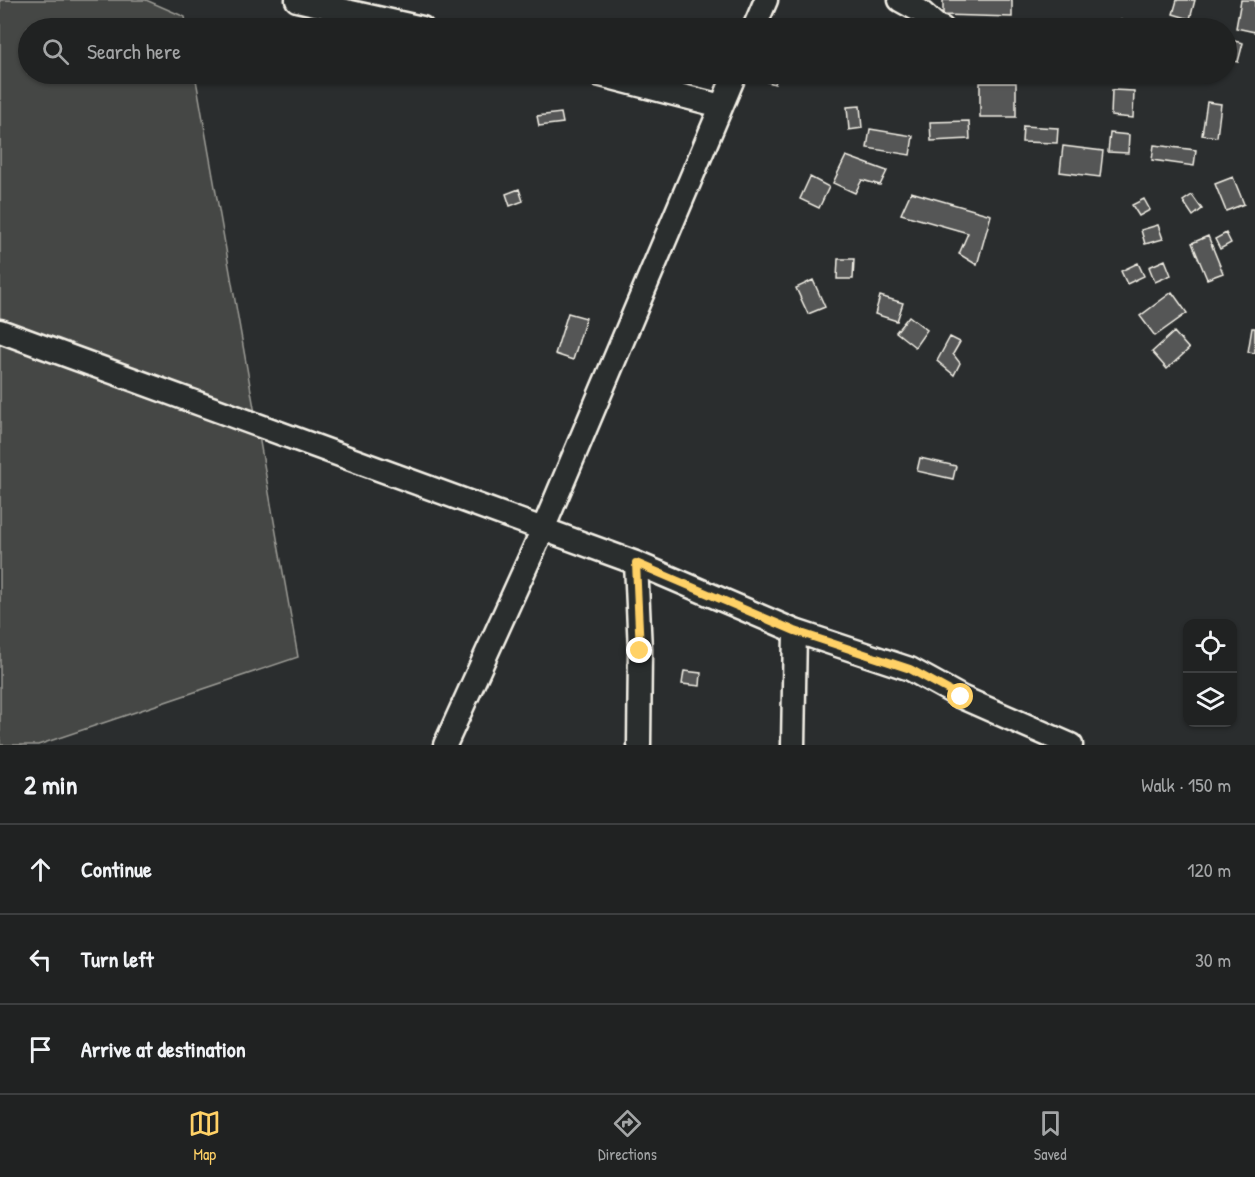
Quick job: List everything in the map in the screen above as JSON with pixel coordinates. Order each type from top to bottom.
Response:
[{"type":"street","points":[[297,0],[377,18]]},
{"type":"street","points":[[758,18],[766,0]]},
{"type":"street","points":[[900,0],[928,18]]},
{"type":"street","points":[[636,84],[721,106]]},
{"type":"street","points":[[445,745],[543,529],[731,84]]},
{"type":"street","points":[[0,331],[636,563],[795,631],[910,669],[961,697],[1071,745]]},
{"type":"street","points":[[636,563],[640,651],[639,745]]},
{"type":"street","points":[[793,745],[795,631]]},
{"type":"shaded area","points":[[0,0],[146,0],[185,18],[18,18],[18,84],[197,84],[298,657],[38,745],[0,745]]},
{"type":"building","points":[[943,0],[1012,0],[1012,17],[943,15]]},
{"type":"building","points":[[1177,0],[1195,0],[1190,18],[1173,14]]},
{"type":"building","points":[[1241,0],[1255,0],[1255,32],[1237,28]]},
{"type":"building","points":[[1237,42],[1243,43],[1237,62]]},
{"type":"building","points":[[980,84],[1016,84],[1016,117],[980,117]]},
{"type":"building","points":[[1112,90],[1134,91],[1133,118],[1111,116]]},
{"type":"building","points":[[1207,102],[1221,104],[1217,137],[1202,135]]},
{"type":"building","points":[[860,106],[862,128],[849,130],[847,107]]},
{"type":"building","points":[[561,113],[563,123],[539,126],[537,116]]},
{"type":"building","points":[[969,121],[970,139],[931,141],[930,122]]},
{"type":"building","points":[[1023,126],[1058,128],[1057,143],[1022,142]]},
{"type":"building","points":[[870,129],[913,136],[910,155],[867,148]]},
{"type":"building","points":[[1110,133],[1129,135],[1128,153],[1108,152]]},
{"type":"building","points":[[1154,145],[1196,150],[1194,166],[1152,160]]},
{"type":"building","points":[[1063,146],[1103,151],[1100,177],[1060,172]]},
{"type":"building","points":[[846,156],[887,171],[880,185],[862,180],[855,193],[833,183]]},
{"type":"building","points":[[810,177],[829,187],[819,208],[800,199]]},
{"type":"building","points":[[1233,177],[1244,204],[1226,211],[1215,184]]},
{"type":"building","points":[[519,189],[523,201],[510,206],[506,194]]},
{"type":"building","points":[[911,192],[991,215],[977,265],[959,254],[968,233],[901,214]]},
{"type":"building","points":[[1192,195],[1202,209],[1193,216],[1183,201]]},
{"type":"building","points":[[1144,199],[1150,210],[1139,216],[1132,205]]},
{"type":"building","points":[[1158,225],[1163,239],[1145,244],[1141,230]]},
{"type":"building","points":[[1226,233],[1231,243],[1220,249],[1215,239]]},
{"type":"building","points":[[1208,236],[1223,273],[1207,279],[1192,243]]},
{"type":"building","points":[[838,259],[854,259],[853,279],[837,279]]},
{"type":"building","points":[[1165,260],[1171,275],[1155,282],[1149,267]]},
{"type":"building","points":[[1138,263],[1144,276],[1127,284],[1121,271]]},
{"type":"building","points":[[813,280],[825,307],[808,314],[796,288]]},
{"type":"building","points":[[1172,292],[1187,313],[1155,336],[1140,316]]},
{"type":"building","points":[[880,296],[903,303],[897,321],[875,314]]},
{"type":"building","points":[[568,313],[586,318],[573,360],[555,354]]},
{"type":"building","points":[[909,316],[927,330],[915,347],[896,332]]},
{"type":"building","points":[[1252,328],[1255,328],[1255,353],[1248,352]]},
{"type":"building","points":[[1174,332],[1189,349],[1167,369],[1152,352]]},
{"type":"building","points":[[950,337],[960,342],[953,354],[960,363],[954,375],[937,361]]},
{"type":"building","points":[[920,458],[956,466],[953,479],[917,471]]},
{"type":"building","points":[[684,671],[701,673],[700,686],[682,684]]},
{"type":"route","points":[[640,651],[636,563],[795,631],[910,669],[961,697]]}]
